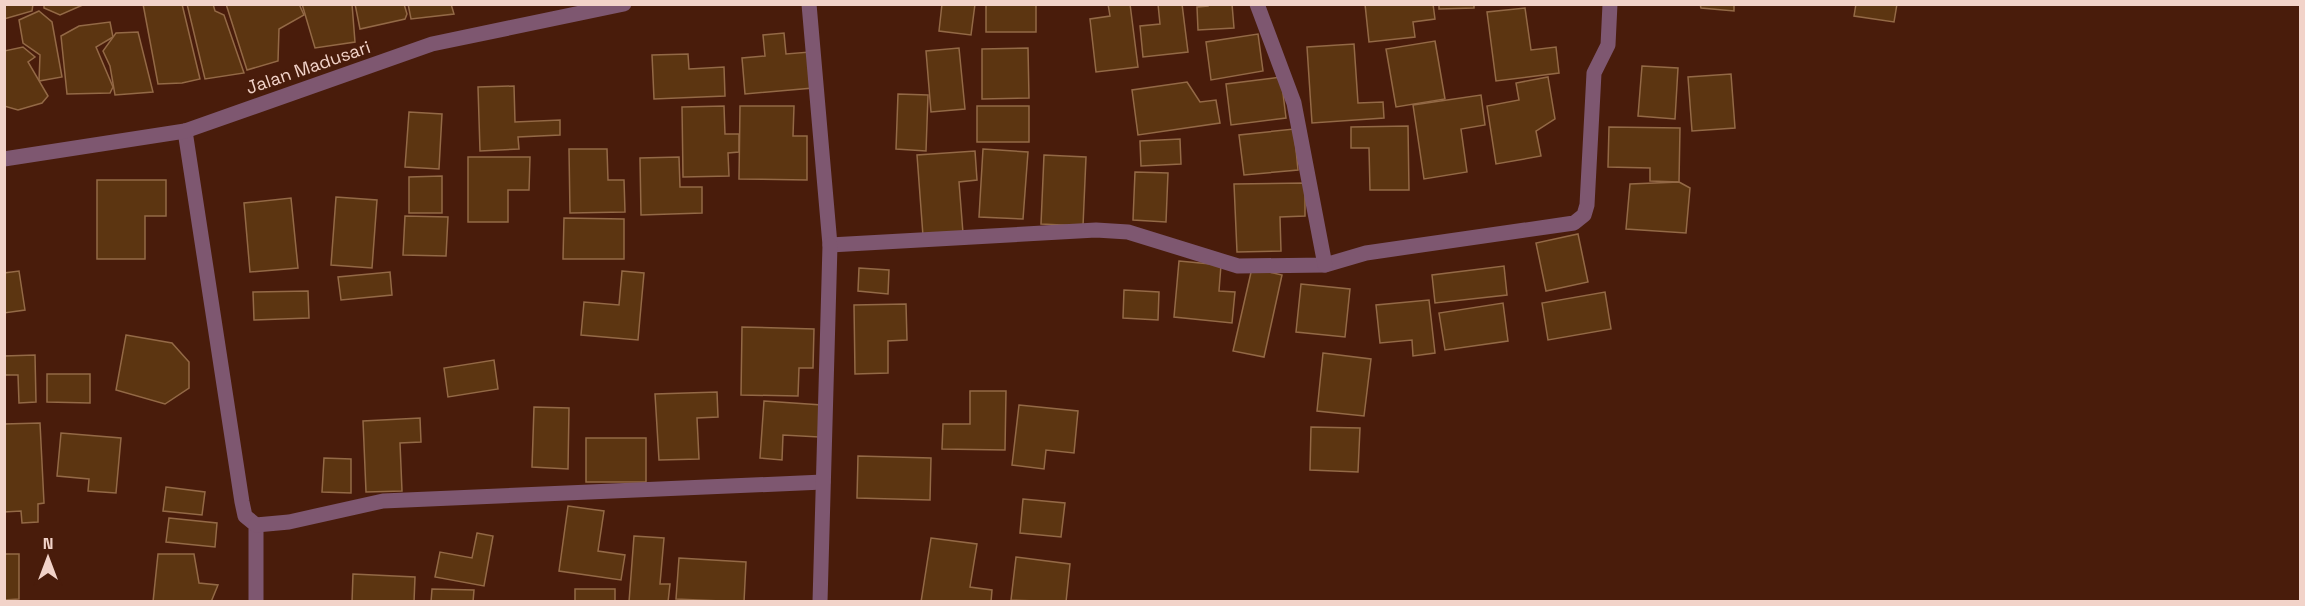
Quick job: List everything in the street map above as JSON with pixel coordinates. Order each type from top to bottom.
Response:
[{"type":"street","name":"Jalan Madusari","points":[[4,159],[185,131],[432,44],[624,4]]},
{"type":"street","points":[[809,4],[830,245],[820,602]]},
{"type":"street","points":[[1257,4],[1293,103],[1325,265]]},
{"type":"street","points":[[830,245],[1096,230],[1128,232],[1238,266],[1325,265],[1366,253],[1574,223],[1584,215],[1587,205],[1594,73],[1608,45],[1610,4]]},
{"type":"street","points":[[185,131],[242,502],[245,516],[256,525],[289,522],[383,501],[823,482]]},
{"type":"street","points":[[256,525],[256,602]]},
{"type":"building","points":[[4,4],[33,4],[32,11],[4,19]]},
{"type":"building","points":[[44,4],[85,4],[60,15],[44,8]]},
{"type":"building","points":[[143,4],[182,4],[200,79],[182,83],[158,84]]},
{"type":"building","points":[[187,4],[213,4],[215,11],[224,15],[244,73],[205,79]]},
{"type":"building","points":[[226,4],[299,4],[304,15],[279,29],[278,61],[247,70]]},
{"type":"building","points":[[302,4],[352,4],[355,42],[315,48]]},
{"type":"building","points":[[355,4],[404,4],[407,14],[405,19],[360,29]]},
{"type":"building","points":[[408,4],[451,4],[454,14],[411,19]]},
{"type":"building","points":[[942,4],[975,4],[971,35],[939,31]]},
{"type":"building","points":[[986,4],[1036,4],[1036,32],[986,32]]},
{"type":"building","points":[[1108,4],[1130,4],[1138,67],[1096,72],[1090,19],[1110,16]]},
{"type":"building","points":[[1158,4],[1182,4],[1188,52],[1143,57],[1140,26],[1160,24]]},
{"type":"building","points":[[1208,4],[1232,4],[1234,28],[1198,30],[1197,7],[1208,6]]},
{"type":"building","points":[[1365,4],[1433,4],[1435,19],[1413,22],[1415,37],[1369,42]]},
{"type":"building","points":[[1439,4],[1474,4],[1474,8],[1439,9]]},
{"type":"building","points":[[1700,4],[1734,4],[1734,11],[1701,8]]},
{"type":"building","points":[[1856,4],[1897,4],[1894,22],[1854,16]]},
{"type":"building","points":[[1525,8],[1531,50],[1556,47],[1559,73],[1496,81],[1487,12]]},
{"type":"building","points":[[39,11],[52,22],[62,77],[39,81],[40,55],[23,43],[19,20]]},
{"type":"building","points":[[110,22],[113,37],[96,47],[113,87],[110,93],[67,94],[61,36],[79,26]]},
{"type":"building","points":[[138,32],[153,92],[115,95],[110,66],[103,51],[116,33]]},
{"type":"building","points":[[784,33],[786,54],[810,52],[813,88],[745,94],[742,58],[765,56],[763,35]]},
{"type":"building","points":[[1258,34],[1263,71],[1211,80],[1206,42]]},
{"type":"building","points":[[1435,41],[1445,99],[1396,107],[1386,49]]},
{"type":"building","points":[[1354,44],[1358,103],[1383,102],[1384,118],[1312,123],[1307,47]]},
{"type":"building","points":[[23,47],[35,57],[28,62],[48,96],[42,103],[18,110],[4,106],[4,51]]},
{"type":"building","points":[[959,48],[965,109],[931,112],[926,51]]},
{"type":"building","points":[[1028,48],[1029,98],[982,99],[982,49]]},
{"type":"building","points":[[688,54],[689,69],[724,67],[725,96],[654,99],[652,55]]},
{"type":"building","points":[[1642,66],[1678,68],[1675,119],[1638,116]]},
{"type":"building","points":[[1731,74],[1735,128],[1692,131],[1688,77]]},
{"type":"building","points":[[1281,77],[1286,118],[1231,125],[1226,84]]},
{"type":"building","points":[[1548,77],[1555,119],[1536,131],[1541,156],[1496,164],[1487,106],[1519,100],[1516,83]]},
{"type":"building","points":[[1187,82],[1200,102],[1216,100],[1220,123],[1138,135],[1132,90]]},
{"type":"building","points":[[514,86],[515,122],[560,120],[560,135],[518,137],[519,149],[480,151],[478,87]]},
{"type":"building","points":[[898,94],[928,95],[926,151],[896,149]]},
{"type":"building","points":[[1481,95],[1485,125],[1461,129],[1467,172],[1424,179],[1413,105]]},
{"type":"building","points":[[724,106],[725,134],[739,134],[739,152],[728,153],[729,176],[683,177],[682,107]]},
{"type":"building","points":[[740,106],[794,106],[793,136],[807,136],[807,180],[739,179]]},
{"type":"building","points":[[977,106],[1029,106],[1029,142],[977,142]]},
{"type":"building","points":[[409,112],[442,114],[439,169],[405,167]]},
{"type":"building","points":[[1408,126],[1409,190],[1370,190],[1369,148],[1351,148],[1351,127]]},
{"type":"building","points":[[1609,127],[1680,128],[1679,182],[1650,181],[1650,168],[1608,167]]},
{"type":"building","points":[[1294,129],[1298,170],[1244,175],[1239,135]]},
{"type":"building","points":[[1180,139],[1181,164],[1141,166],[1140,141]]},
{"type":"building","points":[[569,149],[607,149],[608,180],[624,180],[625,212],[570,213]]},
{"type":"building","points":[[983,149],[1028,152],[1023,219],[979,217]]},
{"type":"building","points":[[975,151],[977,180],[959,182],[963,233],[923,236],[917,155]]},
{"type":"building","points":[[1044,155],[1086,157],[1083,226],[1041,224]]},
{"type":"building","points":[[468,157],[530,157],[529,190],[508,190],[508,222],[468,222]]},
{"type":"building","points":[[679,157],[680,187],[702,187],[702,213],[641,215],[640,158]]},
{"type":"building","points":[[1135,172],[1168,173],[1166,222],[1133,220]]},
{"type":"building","points":[[442,176],[442,213],[409,213],[409,177]]},
{"type":"building","points":[[97,180],[166,180],[166,216],[145,216],[145,259],[97,259]]},
{"type":"building","points":[[1679,182],[1690,188],[1686,233],[1626,229],[1630,184]]},
{"type":"building","points":[[1305,183],[1305,216],[1280,217],[1281,251],[1237,252],[1234,184]]},
{"type":"building","points":[[336,197],[377,200],[372,268],[331,265]]},
{"type":"building","points":[[291,198],[298,268],[250,272],[244,203]]},
{"type":"building","points":[[405,216],[448,217],[446,256],[403,255]]},
{"type":"building","points":[[564,218],[624,219],[624,259],[563,259]]},
{"type":"building","points":[[1578,234],[1588,282],[1546,291],[1536,243]]},
{"type":"building","points":[[1179,261],[1221,265],[1219,291],[1235,292],[1232,323],[1174,317]]},
{"type":"building","points":[[1504,266],[1507,295],[1435,303],[1432,275]]},
{"type":"building","points":[[859,268],[889,270],[888,294],[858,291]]},
{"type":"building","points":[[1252,268],[1282,275],[1264,357],[1233,351]]},
{"type":"building","points":[[19,271],[25,310],[4,313],[4,273]]},
{"type":"building","points":[[622,271],[644,273],[638,340],[581,335],[584,302],[619,305]]},
{"type":"building","points":[[390,272],[392,295],[341,300],[338,277]]},
{"type":"building","points":[[1301,284],[1350,289],[1345,337],[1296,332]]},
{"type":"building","points":[[1124,290],[1159,292],[1158,320],[1123,318]]},
{"type":"building","points":[[308,291],[309,318],[254,320],[253,292]]},
{"type":"building","points":[[1605,292],[1611,329],[1548,340],[1542,303]]},
{"type":"building","points":[[1429,300],[1435,353],[1413,356],[1412,340],[1380,343],[1376,305]]},
{"type":"building","points":[[1503,303],[1508,341],[1445,350],[1439,313]]},
{"type":"building","points":[[906,304],[907,340],[888,341],[888,373],[855,374],[854,305]]},
{"type":"building","points":[[742,327],[814,329],[813,368],[799,368],[798,396],[741,395]]},
{"type":"building","points":[[126,335],[172,343],[189,362],[189,388],[165,404],[116,390]]},
{"type":"building","points":[[1323,353],[1371,359],[1364,416],[1317,411]]},
{"type":"building","points":[[35,355],[36,402],[19,403],[18,375],[4,375],[4,356]]},
{"type":"building","points":[[494,360],[498,389],[448,397],[444,368]]},
{"type":"building","points":[[47,374],[90,374],[90,403],[47,402]]},
{"type":"building","points":[[970,391],[1006,391],[1005,450],[942,449],[943,424],[970,424]]},
{"type":"building","points":[[717,392],[718,417],[697,418],[699,459],[659,460],[655,394]]},
{"type":"building","points":[[764,401],[822,405],[819,437],[783,435],[782,460],[760,458]]},
{"type":"building","points":[[1019,405],[1078,411],[1074,453],[1046,450],[1044,469],[1012,465]]},
{"type":"building","points":[[534,407],[569,408],[568,469],[532,467]]},
{"type":"building","points":[[420,418],[421,442],[400,443],[402,491],[366,492],[363,421]]},
{"type":"building","points":[[40,423],[44,503],[38,504],[38,522],[22,523],[21,511],[4,512],[4,424]]},
{"type":"building","points":[[1311,427],[1360,428],[1358,472],[1310,470]]},
{"type":"building","points":[[61,433],[121,438],[116,493],[88,491],[89,479],[57,476]]},
{"type":"building","points":[[586,438],[646,438],[646,482],[586,482]]},
{"type":"building","points":[[858,456],[931,458],[930,500],[857,498]]},
{"type":"building","points":[[324,458],[351,459],[351,493],[322,492]]},
{"type":"building","points":[[166,487],[205,492],[202,515],[163,511]]},
{"type":"building","points":[[1023,499],[1065,503],[1061,537],[1020,533]]},
{"type":"building","points":[[568,506],[604,511],[598,551],[625,555],[621,580],[559,571]]},
{"type":"building","points":[[169,518],[217,523],[215,547],[166,542]]},
{"type":"building","points":[[477,533],[493,536],[484,586],[435,577],[440,552],[472,558]]},
{"type":"building","points":[[634,536],[664,538],[660,584],[670,584],[668,602],[629,602]]},
{"type":"building","points":[[931,538],[977,544],[970,587],[992,590],[991,602],[921,602]]},
{"type":"building","points":[[4,554],[19,554],[19,599],[4,600]]},
{"type":"building","points":[[158,554],[194,554],[199,583],[218,585],[211,602],[153,602]]},
{"type":"building","points":[[1016,557],[1070,564],[1066,602],[1011,600]]},
{"type":"building","points":[[679,558],[746,562],[744,602],[676,599]]},
{"type":"building","points":[[353,574],[415,577],[414,602],[352,602]]},
{"type":"building","points":[[432,589],[474,590],[473,602],[431,602]]},
{"type":"building","points":[[575,589],[615,589],[615,602],[575,602]]}]
